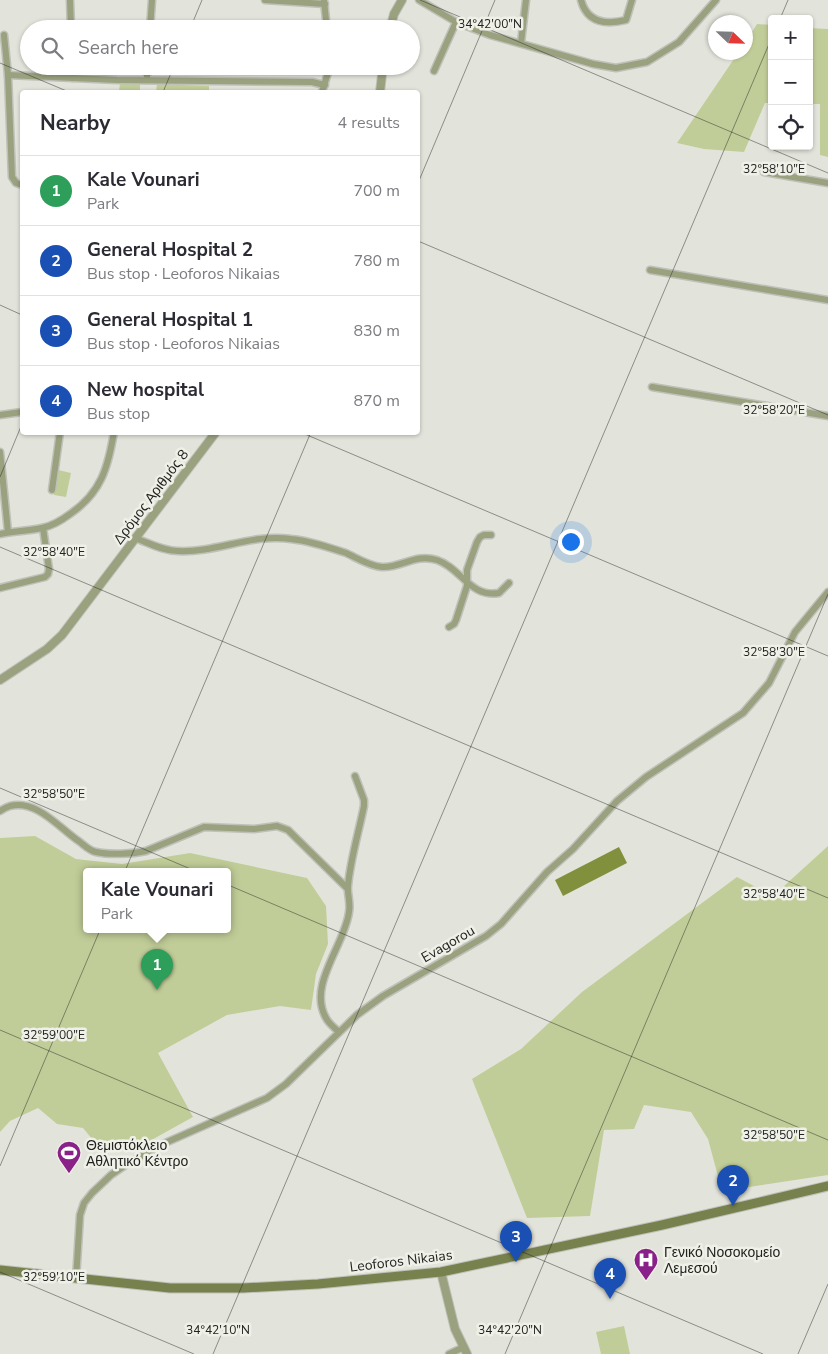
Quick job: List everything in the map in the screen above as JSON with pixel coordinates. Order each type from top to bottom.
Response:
[{"type":"main road","name":"Leoforos Nikaias","points":[[0,1270],[170,1288],[243,1288],[318,1284],[441,1272],[662,1225],[828,1186]]},
{"type":"street","points":[[70,0],[71,20]]},
{"type":"street","points":[[151,20],[152,0]]},
{"type":"street","points":[[265,0],[324,2],[326,20]]},
{"type":"street","points":[[392,20],[402,0]]},
{"type":"street","points":[[419,0],[456,22],[490,35],[593,64],[616,68],[646,62],[679,42],[716,0]]},
{"type":"street","points":[[520,43],[526,0]]},
{"type":"street","points":[[581,0],[583,9],[588,16],[611,23],[626,20],[632,0]]},
{"type":"street","points":[[434,71],[456,22]]},
{"type":"street","points":[[4,34],[8,75],[12,177],[16,183],[20,184]]},
{"type":"street","points":[[8,75],[147,80],[312,82],[325,85]]},
{"type":"street","points":[[147,75],[147,80]]},
{"type":"street","points":[[323,90],[328,75]]},
{"type":"street","points":[[380,90],[382,75]]},
{"type":"street","points":[[764,172],[828,183]]},
{"type":"street","points":[[650,270],[828,300]]},
{"type":"street","points":[[652,387],[828,416]]},
{"type":"street","points":[[0,415],[20,412]]},
{"type":"street","points":[[52,490],[60,435]]},
{"type":"street","points":[[0,534],[43,528],[62,520],[83,506],[98,488],[109,462],[114,435]]},
{"type":"street","name":"Δρόμος Αριθμός 8","points":[[0,680],[46,649],[62,635],[214,435]]},
{"type":"street","points":[[0,452],[8,532]]},
{"type":"street","points":[[0,588],[45,577],[48,574],[49,569],[43,528]]},
{"type":"street","points":[[449,626],[454,624],[456,620],[467,583],[467,570],[477,542],[484,535],[491,535]]},
{"type":"street","points":[[135,538],[178,552],[198,551],[266,538],[290,538],[325,546],[382,567],[415,559],[435,559],[454,570],[473,588],[494,594],[498,593],[508,582]]},
{"type":"street","name":"Evagorou","points":[[76,1279],[79,1218],[84,1203],[92,1193],[127,1164],[156,1148],[267,1098],[286,1084],[357,1015],[382,996],[486,936],[501,924],[547,872],[573,849],[617,801],[646,777],[743,713],[769,683],[795,632],[828,592]]},
{"type":"street","points":[[339,1032],[325,1017],[322,1010],[322,993],[328,966],[347,923],[350,902],[347,888],[364,806],[364,800],[355,776]]},
{"type":"street","points":[[0,811],[10,806],[18,805],[35,810],[42,813],[71,837],[96,852],[136,853],[146,851],[204,827],[254,829],[282,826],[331,870],[347,888]]},
{"type":"street","points":[[441,1272],[455,1329],[466,1351],[449,1354]]},
{"type":"shaded area","points":[[757,24],[768,25],[768,103],[765,103],[744,152],[704,149],[677,143],[733,60],[753,60],[753,31]]},
{"type":"shaded area","points":[[813,28],[828,29],[828,157],[820,155],[820,104],[813,104]]},
{"type":"shaded area","points":[[120,82],[140,83],[140,90],[119,90]]},
{"type":"shaded area","points":[[157,84],[209,86],[209,90],[156,90]]},
{"type":"shaded area","points":[[58,470],[71,473],[66,497],[54,495]]},
{"type":"shaded area","points":[[35,836],[76,859],[122,864],[190,853],[307,878],[326,906],[328,944],[316,974],[311,1010],[280,1006],[227,1015],[158,1053],[193,1117],[137,1148],[102,1151],[83,1128],[57,1124],[38,1108],[10,1121],[0,1132],[0,838]]},
{"type":"shaded area","points":[[828,846],[828,1175],[722,1191],[708,1139],[691,1112],[644,1105],[634,1129],[604,1130],[590,1216],[527,1218],[472,1079],[521,1049],[582,992],[737,877],[773,896]]},
{"type":"shaded area","points":[[619,847],[627,863],[563,896],[555,880]]},
{"type":"shaded area","points":[[624,1326],[630,1354],[601,1354],[596,1332]]},
{"type":"place","name":"Kale Vounari","points":[[157,990]]},
{"type":"place","name":"Θεμιστόκλειο Αθλητικό Κέντρο","points":[[69,1174]]},
{"type":"place","name":"General Hospital 2","points":[[733,1206]]},
{"type":"place","name":"General Hospital 1","points":[[516,1262]]},
{"type":"place","name":"Γενικό Νοσοκομείο Λεμεσού","points":[[646,1281]]},
{"type":"place","name":"New hospital","points":[[610,1299]]}]
